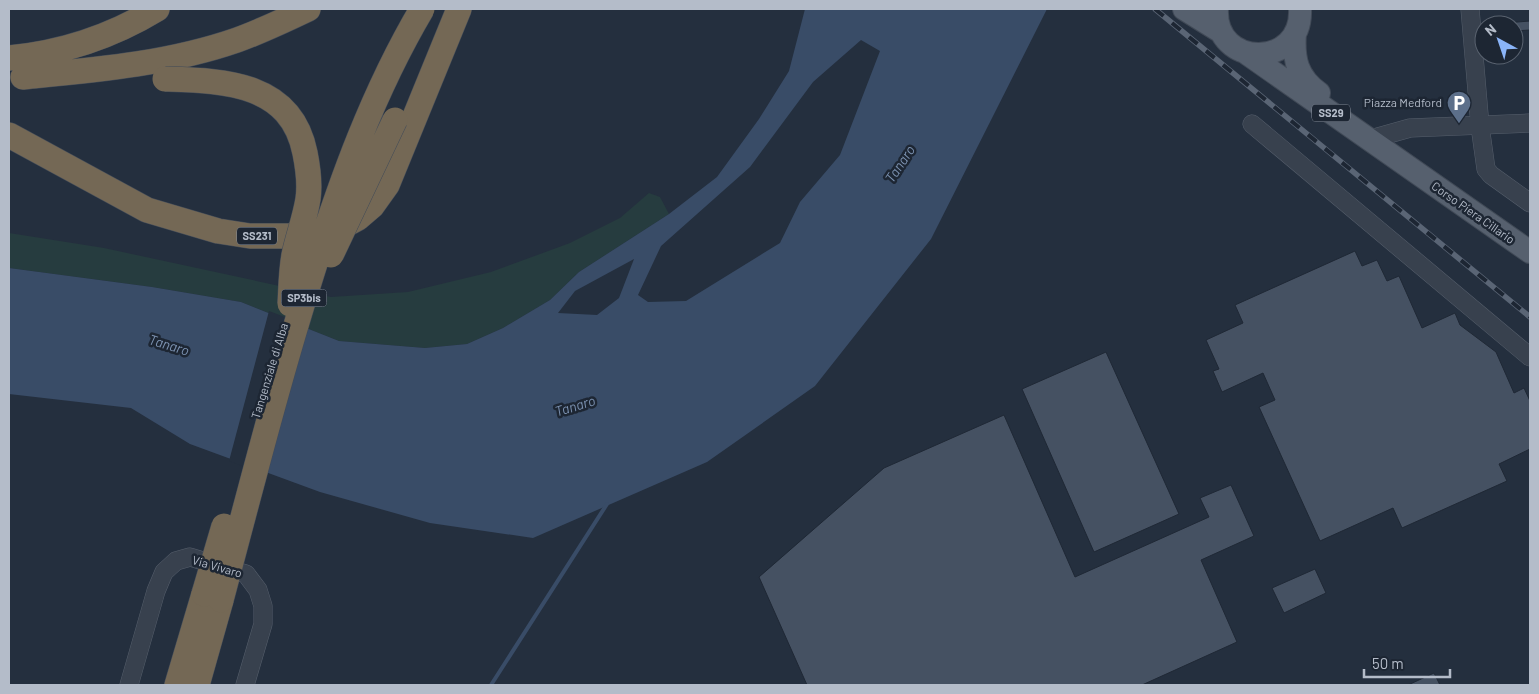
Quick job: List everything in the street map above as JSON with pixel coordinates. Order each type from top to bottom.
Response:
[{"type":"highway","points":[[13,70],[52,52],[85,43],[122,29],[157,9]]},
{"type":"highway","points":[[165,69],[238,40],[308,9]]},
{"type":"highway","name":"Tangenziale di Alba","points":[[212,597],[290,304],[334,162],[373,68],[405,9]]},
{"type":"highway","name":"Tangenziale di Alba","points":[[177,685],[212,597],[339,186],[372,106],[422,9]]},
{"type":"highway","points":[[291,339],[395,120],[443,9]]},
{"type":"highway","name":"SS231","points":[[9,134],[148,210],[183,222],[218,231],[250,236],[289,236],[334,231],[358,218],[372,206],[387,185],[459,9]]},
{"type":"highway","points":[[13,70],[165,69],[250,89],[267,96],[282,107],[294,122],[302,139],[308,167],[308,198],[294,256],[290,304]]},
{"type":"highway","name":"SP3bis","points":[[196,685],[212,597]]},
{"type":"main road","points":[[1217,9],[1217,22],[1221,32]]},
{"type":"main road","name":"Corso Piera Cillario","points":[[1189,10],[1221,32],[1232,45],[1530,252]]},
{"type":"main road","points":[[1246,53],[1260,55],[1278,50],[1300,17]]},
{"type":"main road","name":"Corso Piera Cillario","points":[[1300,17],[1295,59],[1302,77],[1315,90],[1378,137],[1416,173]]},
{"type":"street","points":[[1470,9],[1480,126],[1486,168],[1491,175],[1530,203]]},
{"type":"street","points":[[1378,137],[1410,128],[1530,123]]},
{"type":"street","points":[[1252,124],[1530,357]]},
{"type":"street","name":"Via Vivaro","points":[[129,685],[153,600],[164,572],[176,561],[190,557],[246,574],[258,590],[263,606],[263,624],[245,685]]},
{"type":"green space","points":[[649,193],[660,197],[669,214],[579,272],[550,300],[503,328],[467,344],[425,348],[339,341],[241,302],[152,287],[9,268],[9,233],[104,248],[331,297],[408,292],[491,272],[570,243],[620,218]]},
{"type":"water","name":"Tanaro","points":[[805,9],[1047,9],[931,239],[815,386],[707,462],[533,538],[430,523],[320,492],[190,444],[131,408],[9,394],[9,268],[152,287],[241,302],[339,341],[425,348],[467,344],[503,328],[550,300],[579,272],[669,214],[717,177],[759,119],[789,71]],"holes":[[[861,40],[880,51],[840,155],[800,202],[780,243],[686,301],[648,302],[638,295],[661,246],[750,167],[813,82]],[[634,259],[619,298],[597,315],[558,313],[575,291]]]},
{"type":"pier","points":[[269,311],[306,325],[264,474],[229,461]]},
{"type":"building","points":[[1524,21],[1530,21],[1530,30],[1524,30]]},
{"type":"building","points":[[1355,251],[1362,266],[1377,260],[1387,281],[1399,276],[1422,328],[1455,313],[1460,325],[1496,352],[1514,393],[1524,388],[1530,401],[1530,449],[1499,464],[1507,481],[1402,528],[1393,508],[1320,541],[1259,407],[1275,400],[1263,373],[1222,392],[1213,371],[1219,369],[1206,340],[1243,323],[1235,305]]},
{"type":"building","points":[[1106,352],[1179,514],[1094,552],[1022,389]]},
{"type":"building","points":[[1004,415],[1075,577],[1209,517],[1200,498],[1231,485],[1254,536],[1201,560],[1237,642],[1142,685],[807,685],[759,577],[884,468]]},
{"type":"building","points":[[1315,569],[1326,593],[1284,613],[1272,588]]},
{"type":"building","points":[[1434,673],[1440,685],[1408,685]]},
{"type":"waterway","points":[[491,685],[607,504]]},
{"type":"railway","points":[[1155,9],[1530,317]]},
{"type":"place","name":"Piazza Medford","points":[[1459,124]]}]
